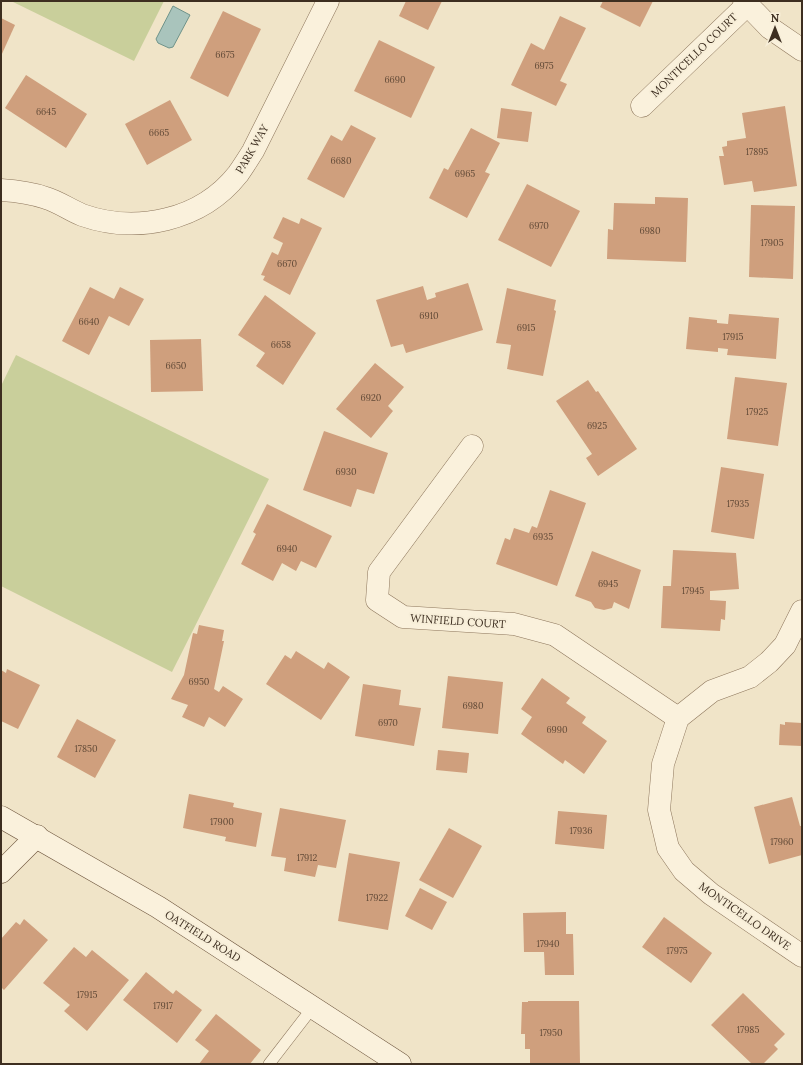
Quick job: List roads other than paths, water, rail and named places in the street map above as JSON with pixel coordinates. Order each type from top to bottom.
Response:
[{"type":"street","name":"PARK WAY","points":[[1,190],[15,191],[47,198],[82,214],[109,222],[140,224],[170,219],[196,209],[219,193],[238,175],[253,151],[328,1]]},
{"type":"street","points":[[746,3],[770,28],[802,50]]},
{"type":"street","name":"MONTICELLO COURT","points":[[642,106],[746,3]]},
{"type":"street","name":"WINFIELD COURT","points":[[472,446],[379,572],[377,600],[403,617],[514,624],[555,635],[678,718]]},
{"type":"street","points":[[678,718],[712,691],[750,677],[769,662],[785,645],[802,611]]},
{"type":"street","name":"MONTICELLO DRIVE","points":[[678,718],[664,764],[659,810],[668,848],[684,871],[711,894],[802,956]]},
{"type":"street","name":"OATFIELD ROAD","points":[[1,817],[37,836],[158,907],[400,1064]]},
{"type":"street","points":[[1,872],[37,836]]},
{"type":"lane","points":[[269,1064],[313,1007]]},
{"type":"water","points":[[173,6],[190,15],[173,47],[169,48],[158,43],[156,39]]}]
